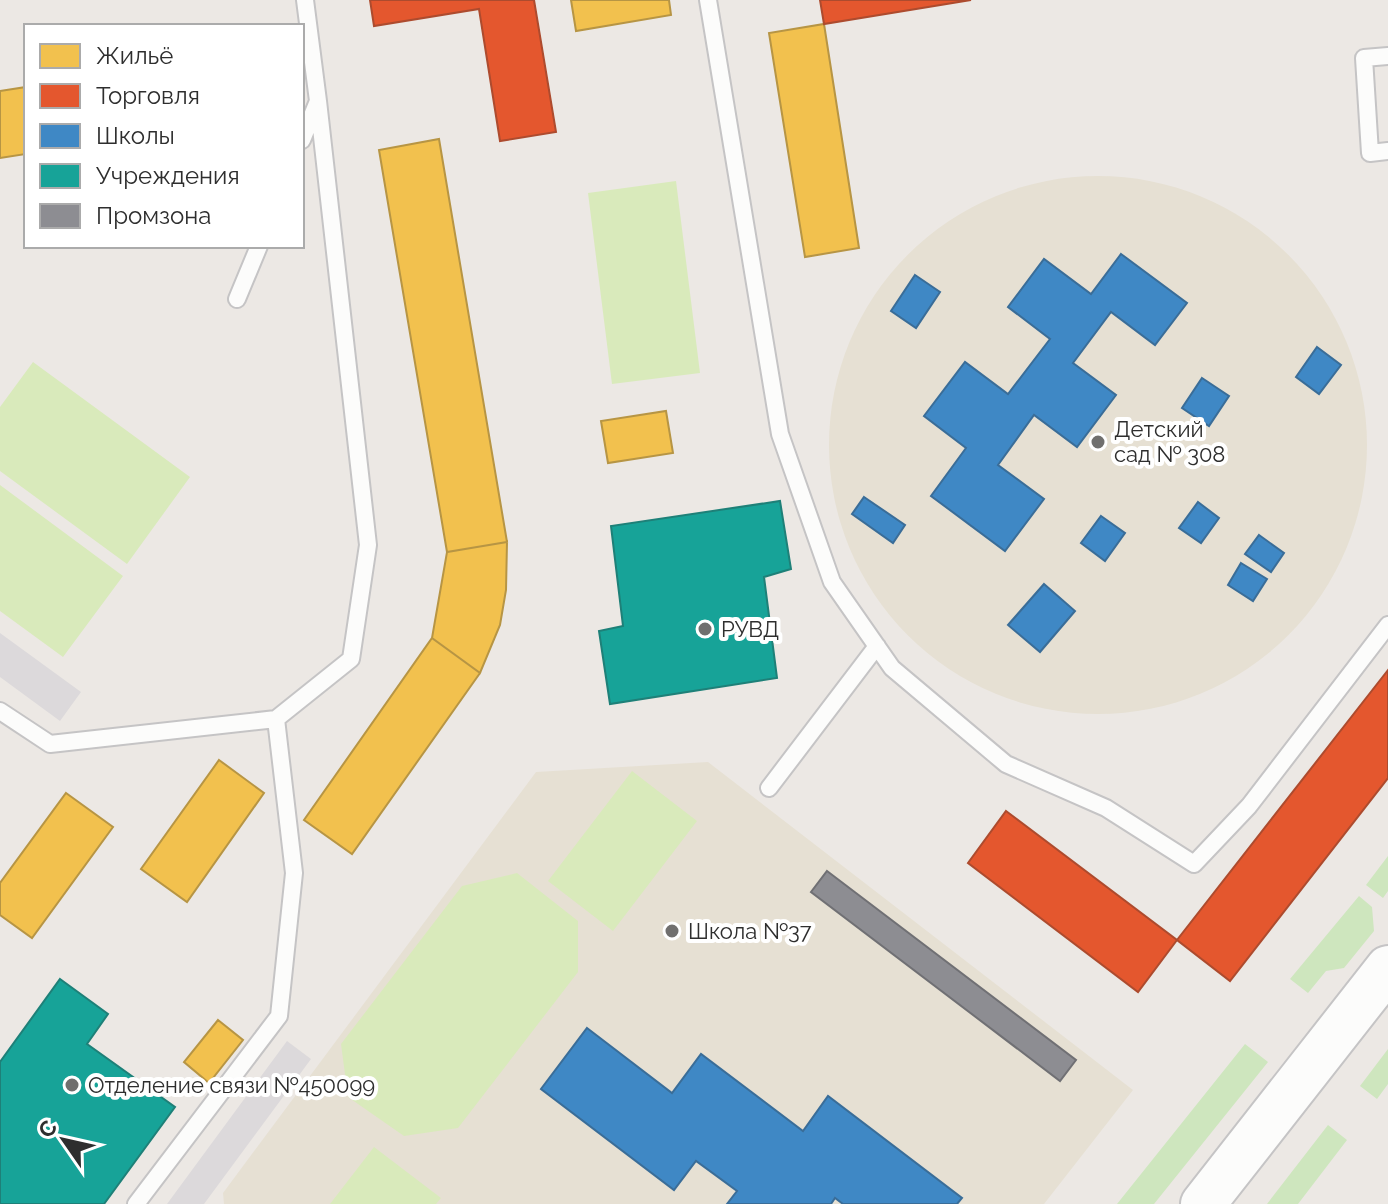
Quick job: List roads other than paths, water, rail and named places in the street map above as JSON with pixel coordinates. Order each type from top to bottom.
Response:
[{"type":"main road","points":[[1203,1204],[1388,968]]},
{"type":"lane","points":[[0,711],[50,744],[276,719],[351,659],[368,545],[305,0]]},
{"type":"lane","points":[[708,0],[780,434],[832,582],[892,668],[1006,764],[1106,808],[1194,864],[1249,806],[1388,625]]},
{"type":"lane","points":[[1388,56],[1364,58],[1370,153],[1388,151]]},
{"type":"lane","points":[[304,135],[318,101]]},
{"type":"lane","points":[[237,299],[258,248]]},
{"type":"lane","points":[[769,788],[877,646]]},
{"type":"lane","points":[[136,1204],[279,1016],[294,873],[276,719]]},
{"type":"place","name":"Детский сад № 308","points":[[1098,442]]},
{"type":"place","name":"РУВД","points":[[705,629]]},
{"type":"place","name":"Школа №37","points":[[672,931]]},
{"type":"place","name":"Отделение связи №450099","points":[[72,1085]]}]
